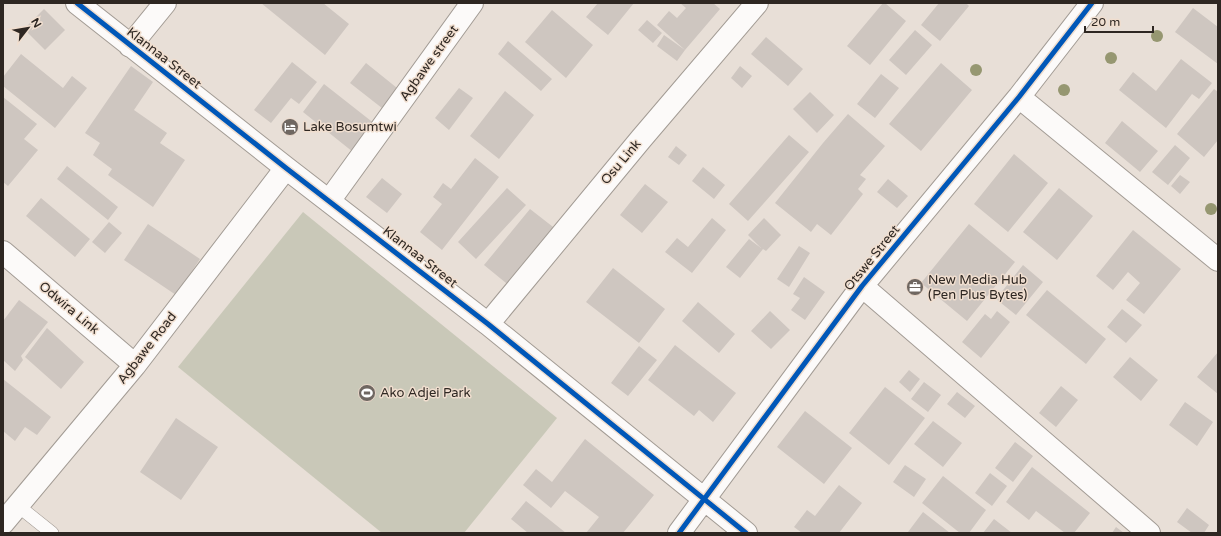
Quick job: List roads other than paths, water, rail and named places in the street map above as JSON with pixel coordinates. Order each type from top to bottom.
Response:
[{"type":"street","name":"Klannaa Street","points":[[77,3],[286,168],[488,324],[746,533]]},
{"type":"street","points":[[130,46],[165,3]]},
{"type":"street","name":"Agbawe street","points":[[329,201],[472,3]]},
{"type":"street","name":"Osu Link","points":[[488,324],[641,139],[757,3]]},
{"type":"street","name":"Otswe Street","points":[[679,533],[862,286],[1019,97],[1092,3]]},
{"type":"street","points":[[1019,97],[1218,260]]},
{"type":"street","name":"Agbawe Road","points":[[3,523],[135,365],[286,168]]},
{"type":"street","name":"Odwira Link","points":[[3,252],[135,365]]},
{"type":"street","points":[[862,286],[1149,533]]},
{"type":"lane","points":[[17,505],[52,533]]},
{"type":"place","name":"Lake Bosumtwi","points":[[290,127]]},
{"type":"place","name":"New Media Hub (Pen Plus Bytes)","points":[[915,287]]},
{"type":"place","name":"Ako Adjei Park","points":[[367,393]]}]
